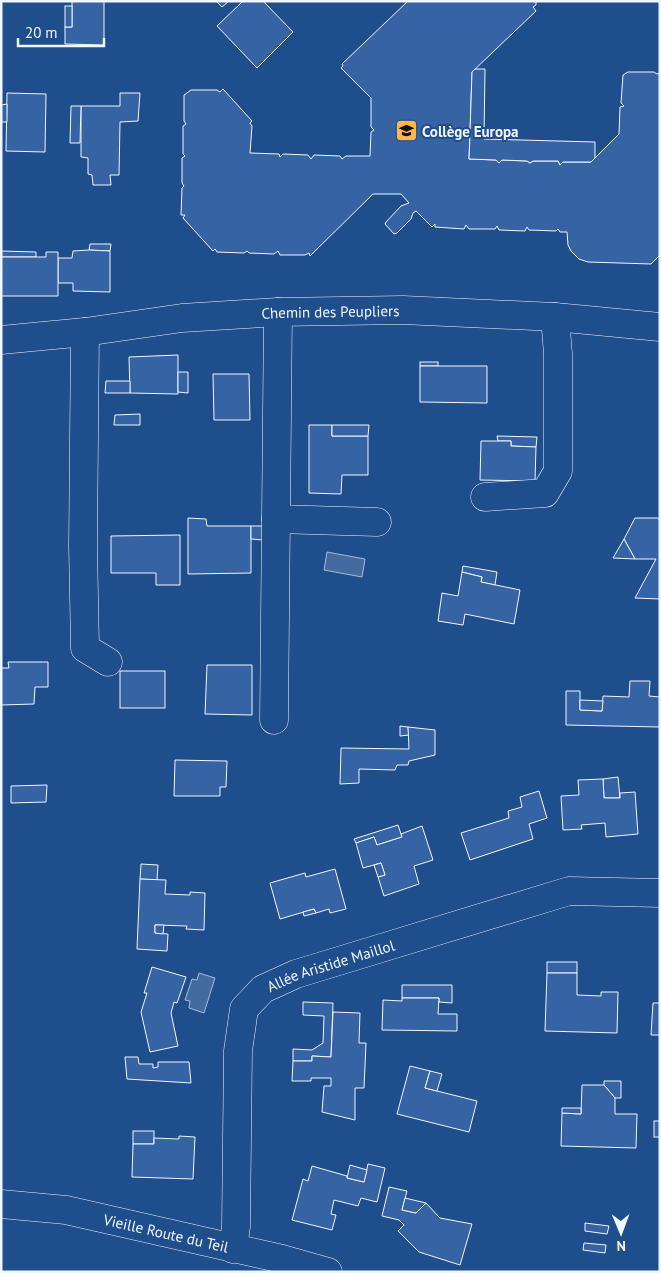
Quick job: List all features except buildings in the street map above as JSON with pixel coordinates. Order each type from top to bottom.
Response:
[{"type":"street","name":"Chemin des Peupliers","points":[[2,347],[85,332],[182,318],[278,312],[402,310],[555,317],[660,327]]},
{"type":"street","points":[[274,720],[278,312]]},
{"type":"street","points":[[485,497],[546,493],[558,471],[558,354],[555,317]]},
{"type":"street","points":[[85,332],[83,546],[85,648],[108,662]]},
{"type":"street","points":[[276,519],[377,522]]},
{"type":"street","name":"Allée Aristide Maillol","points":[[233,1249],[236,1226],[238,1051],[244,1009],[263,989],[296,974],[568,891],[660,893]]},
{"type":"street","name":"Vieille Route du Teil","points":[[1,1204],[66,1210],[282,1259],[328,1272]]},
{"type":"water","points":[[327,552],[365,559],[362,577],[324,570]]},
{"type":"water","points":[[199,973],[215,978],[204,1013],[189,1008],[190,1001],[185,1000],[192,979],[197,980]]},
{"type":"place","name":"Collège Europa","points":[[406,131]]}]
